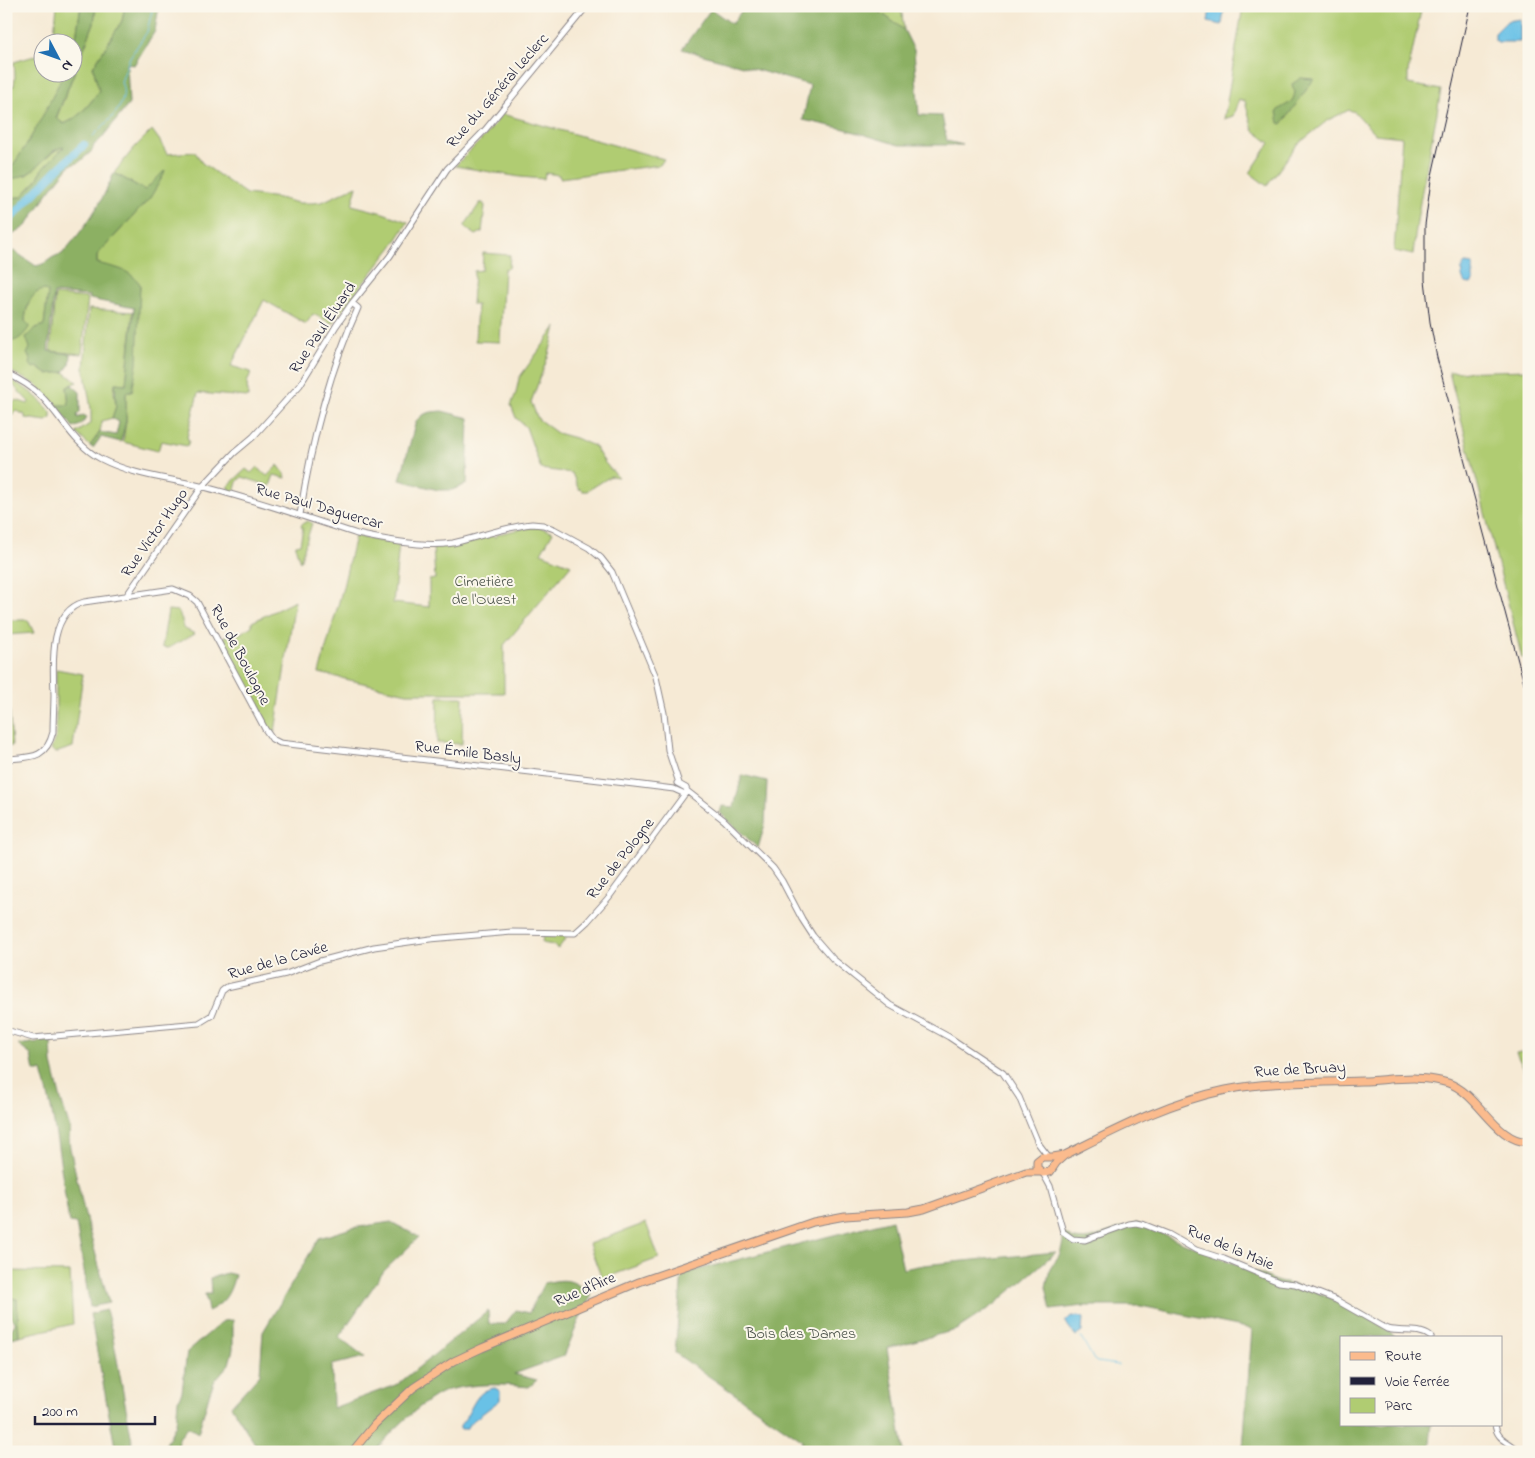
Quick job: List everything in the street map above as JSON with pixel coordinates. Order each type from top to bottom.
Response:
[{"type":"main road","name":"Rue de Bruay","points":[[1065,1155],[1158,1110],[1228,1089],[1277,1084],[1414,1079],[1441,1081],[1456,1087],[1508,1136],[1529,1142]]},
{"type":"main road","points":[[1026,1172],[1044,1156],[1065,1155]]},
{"type":"main road","points":[[1026,1172],[1050,1172],[1065,1155]]},
{"type":"main road","points":[[1049,1157],[1053,1161],[1054,1168]]},
{"type":"main road","points":[[1038,1162],[1042,1172]]},
{"type":"main road","name":"Rue d'Aire","points":[[352,1452],[375,1424],[396,1403],[414,1388],[454,1361],[639,1282],[813,1222],[836,1217],[908,1212],[924,1209],[1026,1172]]},
{"type":"street","name":"Rue du Général Leclerc","points":[[447,169],[486,130],[587,6]]},
{"type":"street","name":"Rue Paul Éluard","points":[[202,487],[234,453],[253,437],[300,385],[352,302],[390,256],[447,169]]},
{"type":"street","points":[[300,515],[316,430],[329,382],[358,308],[352,302]]},
{"type":"street","name":"Rue Paul Daguercar","points":[[6,374],[26,384],[38,394],[77,440],[98,457],[136,472],[202,487],[300,515],[357,534],[376,538],[407,542],[453,543],[521,525],[537,524],[554,529],[589,548],[601,558],[615,578],[654,672],[664,713],[668,750],[680,790]]},
{"type":"street","name":"Rue Victor Hugo","points":[[6,759],[37,756],[44,752],[51,739],[53,732],[54,648],[57,633],[69,610],[77,604],[84,602],[127,595],[202,487]]},
{"type":"street","name":"Rue de Boulogne","points":[[127,595],[173,589],[180,590],[194,598],[202,609],[268,733]]},
{"type":"street","name":"Rue Émile Basly","points":[[268,733],[276,742],[284,744],[680,790]]},
{"type":"street","points":[[680,790],[724,820],[773,868],[813,936],[833,959],[890,1005],[950,1037],[1003,1073],[1019,1097],[1038,1143],[1049,1157]]},
{"type":"street","name":"Rue de Pologne","points":[[575,933],[608,897],[680,790]]},
{"type":"street","name":"Rue de la Cavée","points":[[6,1030],[33,1038],[199,1023],[212,1015],[222,991],[227,988],[286,974],[320,961],[374,947],[430,939],[512,932],[575,933]]},
{"type":"street","points":[[1038,1143],[1038,1162]]},
{"type":"street","points":[[1050,1186],[1054,1168]]},
{"type":"street","points":[[1042,1172],[1050,1186]]},
{"type":"street","name":"Rue de la Maie","points":[[1050,1186],[1063,1232],[1074,1239],[1085,1240],[1136,1223],[1168,1234],[1196,1250],[1278,1282],[1295,1284],[1336,1300],[1387,1329],[1394,1331],[1411,1330],[1426,1333],[1430,1336]]},
{"type":"street","points":[[1495,1426],[1496,1432],[1500,1438],[1520,1452]]},
{"type":"green space","points":[[57,6],[81,6],[77,32],[54,32]]},
{"type":"green space","points":[[81,6],[96,6],[94,23],[82,53],[82,32],[77,32]]},
{"type":"green space","points":[[96,6],[125,6],[122,21],[93,67],[99,91],[88,106],[64,124],[56,119],[71,82],[82,82],[82,53],[94,23]]},
{"type":"green space","points":[[125,6],[159,6],[155,31],[134,65],[127,64],[129,104],[94,145],[92,151],[78,163],[70,165],[26,226],[6,239],[6,198],[21,197],[37,180],[42,169],[64,147],[51,153],[32,171],[13,179],[11,168],[46,109],[60,82],[70,82],[56,118],[64,124],[88,106],[99,91],[93,67],[122,21]]},
{"type":"green space","points":[[745,6],[872,6],[904,30],[914,50],[919,115],[942,116],[947,141],[963,145],[899,145],[845,129],[803,120],[810,85],[682,49],[711,9],[732,24]]},
{"type":"green space","points":[[872,6],[901,6],[904,30]]},
{"type":"green space","points":[[1237,6],[1422,6],[1408,72],[1408,84],[1441,90],[1415,234],[1413,255],[1394,251],[1402,137],[1375,134],[1355,112],[1349,110],[1328,120],[1297,145],[1267,186],[1250,173],[1270,143],[1253,130],[1245,101],[1239,99],[1233,116],[1224,119],[1242,12]]},
{"type":"green space","points":[[32,57],[32,82],[60,82],[40,122],[11,168],[25,176],[49,155],[65,146],[42,169],[37,180],[21,197],[6,198],[6,85],[14,86],[14,62]]},
{"type":"green space","points":[[1301,78],[1314,79],[1282,124],[1279,123],[1277,111],[1293,99],[1295,91],[1292,84]]},
{"type":"green space","points":[[502,114],[664,159],[660,165],[560,178],[559,175],[545,173],[544,179],[455,166],[486,135]]},
{"type":"green space","points":[[152,130],[167,154],[195,152],[202,163],[246,194],[279,198],[298,203],[312,203],[322,202],[357,186],[352,205],[408,222],[392,247],[332,323],[313,314],[306,324],[264,300],[231,366],[251,372],[247,383],[248,397],[198,393],[187,437],[189,441],[187,446],[161,441],[158,451],[123,442],[126,421],[126,392],[132,392],[140,284],[97,263],[97,255],[150,198],[145,190],[114,173],[134,148]]},
{"type":"green space","points":[[165,170],[150,198],[97,255],[97,263],[126,272],[140,284],[137,364],[132,392],[126,392],[126,421],[121,442],[101,437],[93,448],[90,446],[100,432],[116,435],[119,422],[112,418],[116,406],[115,383],[126,384],[134,308],[90,299],[89,296],[54,293],[48,351],[71,354],[70,364],[64,372],[47,374],[37,367],[33,368],[30,364],[31,360],[27,354],[30,348],[26,337],[36,328],[44,325],[48,292],[44,290],[39,291],[32,297],[26,311],[25,321],[30,326],[17,340],[6,341],[6,254],[14,251],[36,266],[62,254],[92,216],[104,196],[114,173],[145,190]]},
{"type":"green space","points":[[480,203],[483,203],[485,206],[482,232],[476,235],[466,228],[465,225]]},
{"type":"green space","points":[[483,253],[510,255],[509,268],[504,269],[500,342],[475,341],[477,305],[472,305],[474,271],[482,270]]},
{"type":"green space","points":[[44,289],[48,292],[44,325],[36,328],[29,342],[37,367],[47,374],[64,372],[77,382],[67,387],[69,406],[56,405],[35,384],[6,369],[6,341],[10,342],[30,326],[25,321],[26,311],[35,293]]},
{"type":"green space","points":[[55,295],[88,298],[82,354],[50,351]]},
{"type":"green space","points":[[89,309],[133,312],[126,384],[115,383],[116,406],[112,418],[102,421],[100,432],[90,446],[76,433],[91,423],[91,409],[84,368]]},
{"type":"green space","points":[[556,327],[549,354],[531,402],[538,419],[557,433],[594,446],[605,463],[618,477],[611,476],[587,491],[578,488],[572,473],[541,469],[526,427],[516,418],[511,405],[519,378]]},
{"type":"green space","points":[[1529,370],[1529,658],[1522,658],[1449,372]]},
{"type":"green space","points":[[6,378],[25,388],[36,397],[51,412],[51,418],[46,421],[25,418],[25,415],[17,411],[13,415],[9,415],[16,400],[28,404],[29,402],[12,384],[6,382]]},
{"type":"green space","points":[[72,385],[80,392],[80,412],[77,415],[78,418],[83,415],[87,417],[81,424],[73,427],[56,405],[69,405],[67,387]]},
{"type":"green space","points":[[442,411],[469,418],[467,484],[452,490],[438,490],[400,480],[416,421],[427,413]]},
{"type":"green space","points":[[278,465],[286,478],[274,475],[270,486],[242,477],[237,482],[234,493],[229,491],[230,488],[227,487],[246,469],[251,473],[257,467],[267,476]]},
{"type":"green space","points":[[307,521],[312,523],[300,562],[296,545],[300,544],[302,524]]},
{"type":"green space","name":"Cimetière de l'Ouest","points":[[539,527],[553,532],[541,553],[571,565],[504,645],[504,693],[407,693],[319,673],[355,536],[399,544],[393,603],[429,607],[429,580],[435,579],[433,547],[459,545],[491,536],[496,537],[498,534]]},
{"type":"green space","points":[[295,601],[275,732],[270,729],[221,639],[231,633],[239,634],[252,626],[252,622]]},
{"type":"green space","points":[[168,610],[178,611],[183,628],[195,634],[168,648],[162,647]]},
{"type":"green space","points":[[6,620],[28,620],[34,633],[6,635]]},
{"type":"green space","points":[[6,660],[12,746],[6,747]]},
{"type":"green space","points":[[56,669],[83,674],[73,747],[55,753],[51,749],[56,736]]},
{"type":"green space","points":[[438,697],[463,697],[462,744],[437,743]]},
{"type":"green space","points":[[742,775],[767,781],[765,824],[758,848],[720,813],[722,806],[734,807]]},
{"type":"green space","points":[[543,934],[566,936],[566,938],[558,949],[553,945],[542,943]]},
{"type":"green space","points":[[51,1041],[52,1063],[70,1129],[70,1148],[85,1215],[109,1303],[90,1307],[76,1223],[69,1222],[55,1127],[47,1089],[42,1071],[34,1071],[31,1055],[18,1045]]},
{"type":"green space","points":[[1529,1051],[1529,1091],[1527,1091],[1527,1075],[1516,1053]]},
{"type":"green space","name":"Bois des Dames","points":[[892,1220],[903,1269],[923,1265],[1056,1252],[994,1305],[956,1330],[887,1348],[904,1452],[797,1452],[803,1441],[675,1353],[682,1274]]},
{"type":"green space","points":[[391,1222],[419,1237],[384,1271],[339,1337],[365,1357],[332,1365],[333,1408],[398,1384],[488,1311],[489,1324],[505,1324],[516,1310],[529,1313],[544,1283],[565,1280],[574,1283],[592,1295],[583,1311],[564,1356],[514,1374],[537,1380],[529,1387],[478,1385],[448,1390],[439,1394],[408,1416],[375,1452],[269,1452],[257,1447],[231,1406],[260,1374],[263,1332],[319,1238],[352,1228]]},
{"type":"green space","points":[[646,1223],[659,1258],[602,1279],[589,1244]]},
{"type":"green space","points":[[1136,1223],[1279,1282],[1324,1295],[1371,1319],[1394,1336],[1340,1336],[1340,1426],[1432,1426],[1429,1452],[1217,1452],[1243,1448],[1252,1329],[1141,1306],[1083,1306],[1051,1310],[1046,1287],[1050,1269],[1060,1254],[1063,1232],[1073,1239],[1085,1240]]},
{"type":"green space","points":[[6,1271],[70,1272],[73,1324],[19,1336],[17,1299],[6,1297]]},
{"type":"green space","points":[[227,1273],[235,1275],[229,1292],[223,1301],[208,1311],[205,1294],[211,1294],[210,1278]]},
{"type":"green space","points":[[6,1297],[17,1299],[19,1336],[8,1339],[9,1332],[15,1321],[6,1314]]},
{"type":"green space","points":[[106,1310],[112,1332],[134,1452],[116,1452],[90,1314]]},
{"type":"green space","points":[[233,1320],[233,1349],[229,1364],[215,1380],[198,1433],[188,1427],[179,1438],[178,1452],[162,1452],[176,1424],[178,1400],[182,1392],[187,1352],[223,1321]]},
{"type":"water","points":[[1210,8],[1224,10],[1222,25],[1208,22]]},
{"type":"water","points":[[1520,19],[1520,42],[1498,42],[1495,40],[1495,33],[1507,21]]},
{"type":"water","points":[[1465,263],[1473,264],[1473,281],[1471,284],[1465,283],[1463,278],[1462,270]]},
{"type":"water","points":[[1071,1316],[1083,1317],[1082,1332],[1076,1336],[1065,1322]]},
{"type":"water","points":[[495,1388],[500,1391],[500,1400],[470,1423],[466,1429],[460,1429],[460,1425],[478,1397],[482,1393]]},
{"type":"waterway","points":[[93,136],[111,118],[120,105],[123,98],[121,82],[130,57],[147,32],[153,6]]},
{"type":"waterway","points":[[6,226],[11,218],[56,171],[84,145]]},
{"type":"waterway","points":[[1081,1337],[1094,1360],[1118,1365]]},
{"type":"railway","points":[[1470,6],[1431,180],[1425,225],[1425,280],[1437,358],[1529,702]]}]
